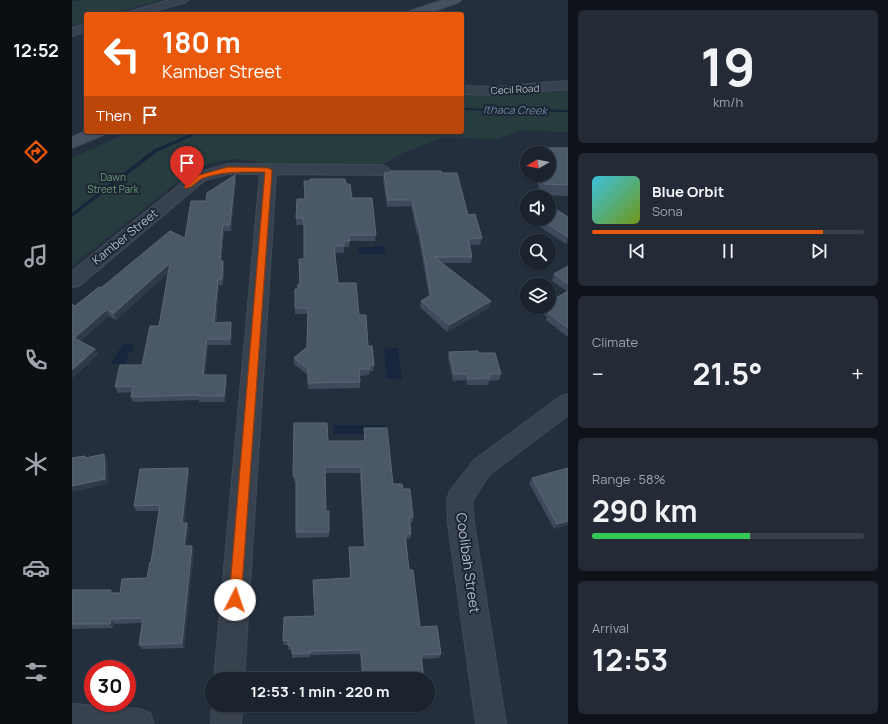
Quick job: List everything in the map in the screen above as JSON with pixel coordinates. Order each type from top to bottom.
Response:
[{"type":"main road","points":[[420,12],[455,0]]},
{"type":"main road","points":[[72,143],[93,134]]},
{"type":"street","points":[[139,12],[182,0]]},
{"type":"street","points":[[72,32],[84,28]]},
{"type":"street","name":"Cecil Road","points":[[464,90],[494,91],[568,85]]},
{"type":"street","name":"Kamber Street","points":[[72,281],[199,177],[228,169],[381,170]]},
{"type":"street","points":[[230,672],[268,170]]},
{"type":"street","name":"Coolibah Street","points":[[491,724],[461,523],[459,499],[482,468],[568,403]]},
{"type":"street","points":[[226,724],[227,712]]},
{"type":"street","points":[[72,719],[139,724]]},
{"type":"green space","points":[[86,0],[161,0],[119,12],[84,12],[84,22],[72,25],[72,2]]},
{"type":"green space","name":"Dawn Street Park","points":[[568,89],[568,132],[521,130],[497,139],[444,137],[405,152],[378,167],[274,167],[252,161],[231,159],[221,160],[190,172],[72,266],[72,158],[126,134],[464,134],[464,94],[511,95]]},
{"type":"water","points":[[385,246],[386,254],[358,254],[358,247]]},
{"type":"water","points":[[123,344],[134,344],[132,353],[128,353],[126,364],[110,364]]},
{"type":"water","points":[[398,348],[402,379],[387,379],[384,349]]},
{"type":"water","points":[[333,425],[385,425],[386,434],[333,434]]},
{"type":"building","points":[[556,148],[568,148],[568,185],[544,184],[543,182],[556,182]]},
{"type":"building","points":[[390,171],[441,171],[442,173],[457,173],[468,215],[475,214],[482,238],[468,239],[472,257],[434,257],[491,301],[449,325],[421,301],[431,295],[419,227],[412,200],[388,200],[384,173],[390,173]]},
{"type":"building","points":[[235,175],[230,225],[223,225],[220,261],[223,261],[222,279],[218,279],[214,323],[231,322],[230,339],[207,339],[203,375],[226,375],[224,396],[198,395],[131,397],[133,386],[115,387],[120,365],[142,365],[150,326],[159,326],[170,263],[114,313],[107,310],[74,338],[95,349],[72,370],[72,304],[75,306],[99,287],[101,288],[170,231],[185,238],[191,201],[206,201],[207,193]]},
{"type":"building","points":[[310,179],[345,179],[346,184],[350,184],[352,198],[372,198],[376,235],[349,235],[350,241],[344,241],[344,246],[334,246],[338,283],[356,283],[359,315],[366,315],[368,346],[372,346],[374,365],[369,365],[370,369],[359,369],[360,382],[308,383],[308,369],[294,358],[307,347],[308,308],[295,308],[295,289],[298,289],[298,284],[300,284],[299,259],[304,259],[304,221],[303,218],[296,218],[297,199],[305,199],[304,181],[310,181]]},
{"type":"building","points":[[556,209],[568,217],[568,237],[551,226],[556,226]]},
{"type":"building","points":[[568,266],[568,284],[554,274]]},
{"type":"building","points":[[568,291],[568,328],[549,314],[556,314],[556,298]]},
{"type":"building","points":[[478,351],[478,353],[495,353],[501,374],[489,374],[490,378],[468,379],[467,374],[454,374],[449,352]]},
{"type":"building","points":[[294,423],[327,423],[328,441],[365,441],[364,428],[387,428],[393,484],[402,484],[403,489],[410,489],[413,517],[409,518],[411,534],[405,534],[409,570],[413,570],[420,627],[437,626],[441,654],[421,655],[423,672],[363,672],[361,650],[310,651],[310,653],[292,654],[292,646],[288,645],[288,640],[283,641],[284,617],[315,616],[313,580],[351,578],[349,547],[365,547],[360,467],[325,467],[326,511],[329,511],[329,532],[296,532],[296,476],[293,476]]},
{"type":"building","points":[[104,454],[105,479],[72,486],[72,458],[85,456],[85,458]]},
{"type":"building","points":[[188,468],[182,523],[187,523],[184,546],[192,546],[182,643],[139,645],[143,618],[111,619],[110,624],[72,624],[72,590],[111,590],[111,593],[120,593],[122,579],[147,578],[160,505],[134,506],[140,469]]},
{"type":"building","points":[[568,468],[568,521],[557,524],[532,478]]},
{"type":"waterway","name":"Ithaca Creek","points":[[464,109],[568,111]]},
{"type":"waterway","name":"Ithaca Creek","points":[[72,215],[155,151],[194,134]]},
{"type":"route","points":[[187,187],[199,177],[228,169],[268,170],[235,600]]}]
